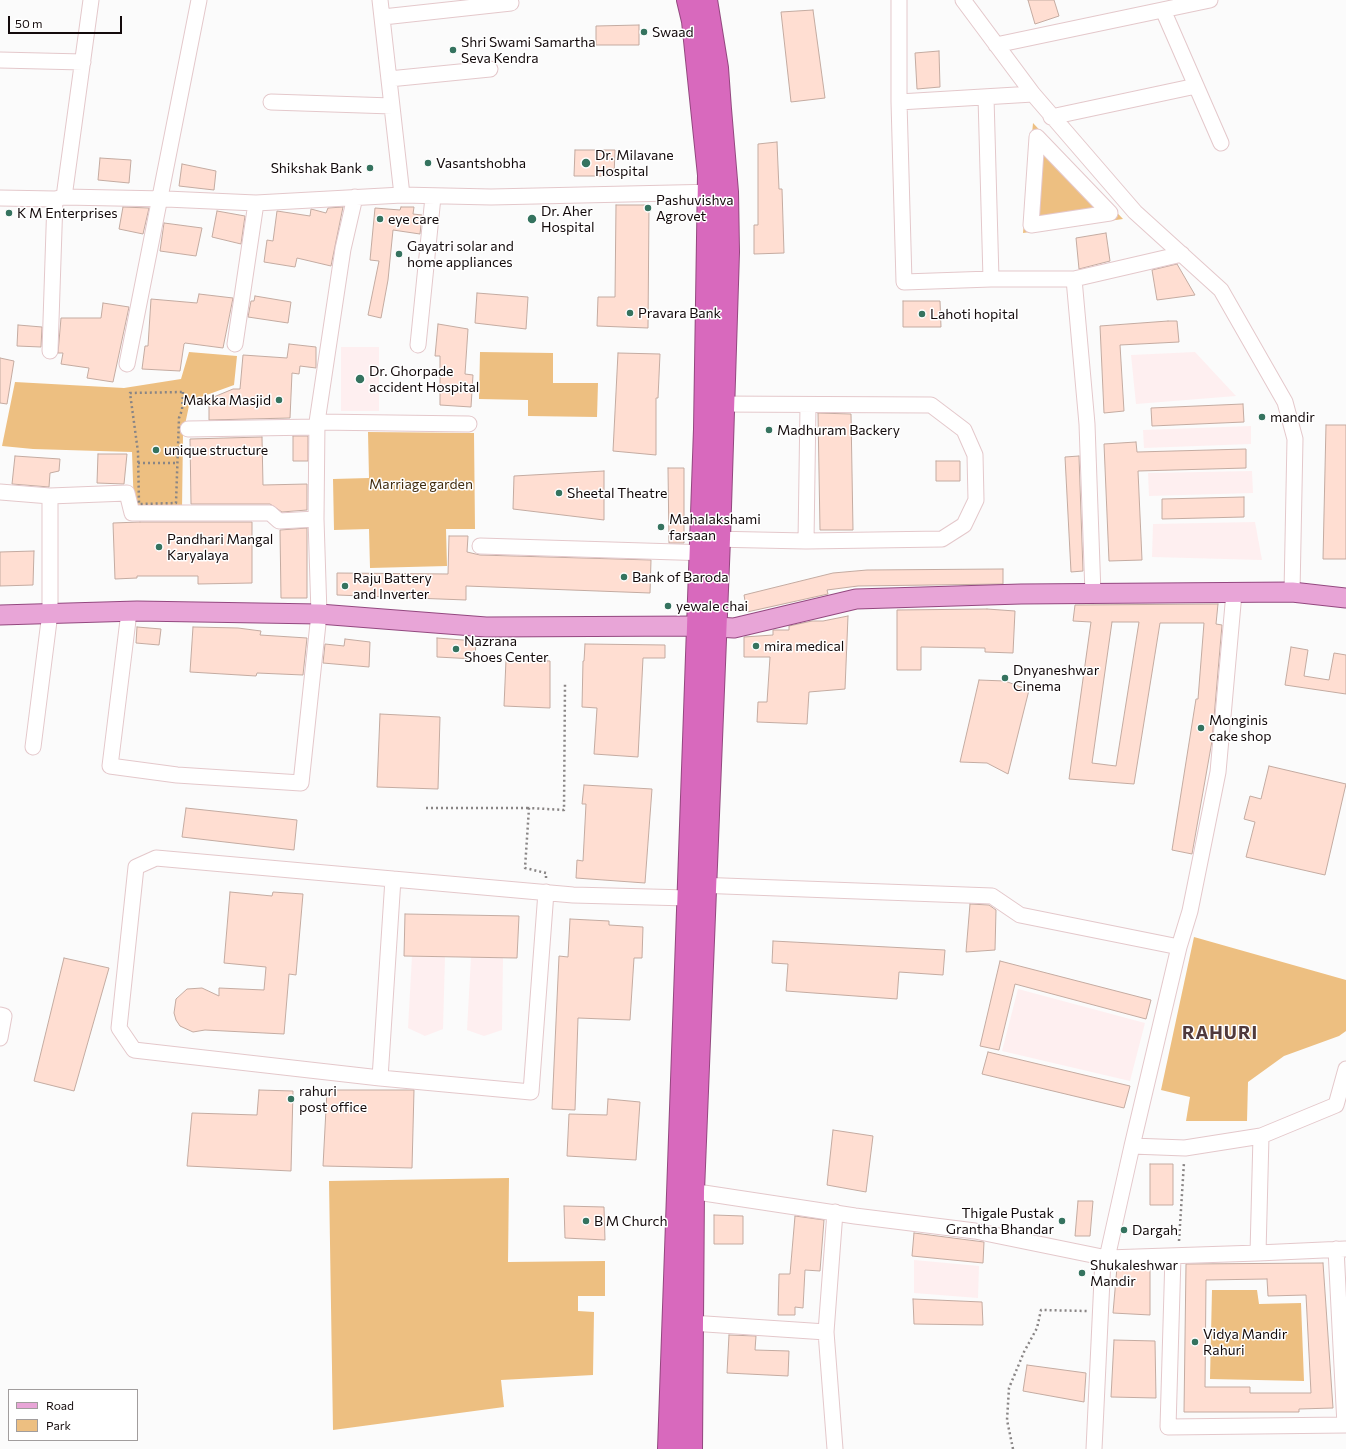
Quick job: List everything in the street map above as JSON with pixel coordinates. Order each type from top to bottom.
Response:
[{"type":"highway","points":[[688,0],[693,21],[709,175],[718,192]]},
{"type":"highway","points":[[685,1190],[691,1323],[691,1441],[669,1440],[685,1190],[691,1033],[694,889],[710,546],[714,404],[728,252],[718,192],[717,68],[706,0]]},
{"type":"main road","points":[[0,615],[129,612],[319,614],[486,627],[734,628],[856,599],[1021,594],[1292,592],[1346,598]]},
{"type":"street","points":[[50,351],[59,198],[83,62],[91,0]]},
{"type":"street","points":[[127,364],[199,0]]},
{"type":"street","points":[[380,0],[402,195]]},
{"type":"street","points":[[899,0],[899,102],[904,282],[991,279],[1074,279],[1182,254]]},
{"type":"street","points":[[963,0],[1051,117],[1135,212],[1221,290],[1285,402],[1295,439],[1292,592]]},
{"type":"street","points":[[996,45],[1210,0]]},
{"type":"street","points":[[383,17],[511,3]]},
{"type":"street","points":[[1163,10],[1221,143]]},
{"type":"street","points":[[0,60],[83,62]]},
{"type":"street","points":[[389,79],[490,69]]},
{"type":"street","points":[[1051,117],[1196,86]]},
{"type":"street","points":[[899,102],[1033,94]]},
{"type":"street","points":[[986,97],[991,279]]},
{"type":"street","points":[[271,102],[392,106]]},
{"type":"street","points":[[1037,138],[1084,186],[1110,213],[1031,225],[1037,138]]},
{"type":"street","points":[[0,198],[159,199],[256,203],[402,195],[433,197],[491,197],[718,192]]},
{"type":"street","points":[[129,612],[110,766],[177,775],[301,783],[319,614],[316,519],[317,425],[343,249],[355,197]]},
{"type":"street","points":[[418,345],[433,197]]},
{"type":"street","points":[[235,344],[256,203]]},
{"type":"street","points":[[1074,279],[1087,424],[1093,594]]},
{"type":"street","points":[[480,546],[710,546],[806,541],[942,539],[964,525],[976,500],[975,455],[964,430],[931,405],[714,404]]},
{"type":"street","points":[[806,541],[808,405]]},
{"type":"street","points":[[188,429],[317,425],[469,424]]},
{"type":"street","points":[[0,492],[50,496],[127,493],[132,513],[270,513],[279,521],[316,519]]},
{"type":"street","points":[[33,747],[50,613],[50,496]]},
{"type":"street","points":[[1094,1449],[1105,1258],[1179,947],[1190,910],[1218,772],[1234,593]]},
{"type":"street","points":[[546,892],[530,1092],[380,1078],[134,1050],[119,1028],[136,867],[156,858],[546,892],[694,889],[992,896],[1020,915],[1179,947]]},
{"type":"street","points":[[380,1078],[393,879]]},
{"type":"street","points":[[0,1015],[4,1016],[0,1038]]},
{"type":"street","points":[[1132,1146],[1185,1148],[1261,1136],[1336,1105],[1346,1070]]},
{"type":"street","points":[[1258,1252],[1261,1136]]},
{"type":"street","points":[[685,1190],[975,1231],[1105,1258],[1341,1249],[1346,1424],[1168,1427],[1175,1256]]},
{"type":"street","points":[[835,1212],[826,1332],[835,1449]]},
{"type":"street","points":[[691,1323],[826,1332]]},
{"type":"path","points":[[183,392],[182,410],[179,418],[176,502],[139,504],[138,463],[130,394],[183,392]]},
{"type":"path","points":[[138,463],[178,463]]},
{"type":"path","points":[[426,808],[529,808],[564,810],[565,683]]},
{"type":"path","points":[[529,808],[525,868],[546,873],[546,892]]},
{"type":"path","points":[[1175,1256],[1185,1148]]},
{"type":"path","points":[[1013,1449],[1006,1420],[1009,1388],[1024,1352],[1037,1328],[1041,1310],[1101,1311]]},
{"type":"shaded area","name":"Dr. Ghorpade accident Hospital","points":[[341,347],[379,347],[379,411],[341,411]]},
{"type":"shaded area","points":[[1195,352],[1236,396],[1136,404],[1131,355]]},
{"type":"shaded area","points":[[1251,426],[1251,444],[1144,448],[1143,430]]},
{"type":"shaded area","points":[[1252,471],[1253,493],[1149,496],[1148,473]]},
{"type":"shaded area","points":[[1255,522],[1262,560],[1152,557],[1153,524]]},
{"type":"shaded area","points":[[412,956],[445,957],[443,1029],[425,1036],[408,1028]]},
{"type":"shaded area","points":[[471,957],[503,958],[502,1030],[484,1036],[467,1030]]},
{"type":"shaded area","points":[[1018,989],[1145,1023],[1130,1081],[1002,1051]]},
{"type":"shaded area","points":[[914,1260],[979,1266],[978,1298],[914,1293]]},
{"type":"green space","points":[[1033,123],[1123,219],[1023,233]]},
{"type":"green space","points":[[189,352],[237,356],[234,385],[190,401],[183,434],[182,510],[134,510],[132,452],[33,449],[2,446],[15,382],[124,388],[181,379]]},
{"type":"green space","points":[[480,352],[553,353],[553,383],[598,383],[597,417],[528,416],[528,400],[479,399]]},
{"type":"green space","name":"Marriage garden","points":[[368,432],[474,433],[475,529],[446,529],[447,566],[370,568],[369,529],[334,530],[333,479],[369,478]]},
{"type":"green space","points":[[1194,937],[1346,980],[1346,1031],[1339,1036],[1284,1056],[1248,1082],[1247,1121],[1186,1121],[1190,1097],[1161,1090]]},
{"type":"green space","points":[[509,1178],[508,1262],[605,1261],[605,1296],[578,1296],[578,1311],[594,1312],[593,1375],[501,1380],[504,1407],[333,1430],[329,1181]]},
{"type":"green space","points":[[1212,1290],[1257,1290],[1259,1304],[1301,1303],[1304,1381],[1210,1379]]},
{"type":"building","points":[[1028,0],[1054,0],[1059,16],[1035,24]]},
{"type":"building","points":[[813,10],[825,98],[791,102],[781,12]]},
{"type":"building","points":[[639,25],[639,45],[596,45],[596,26]]},
{"type":"building","points":[[939,51],[940,87],[917,89],[915,53]]},
{"type":"building","points":[[777,142],[779,189],[782,189],[784,253],[754,254],[754,225],[758,225],[758,144]]},
{"type":"building","points":[[575,150],[615,150],[614,176],[574,176]]},
{"type":"building","points":[[100,158],[131,160],[129,183],[98,180]]},
{"type":"building","points":[[182,164],[216,171],[214,190],[179,186]]},
{"type":"building","points":[[616,205],[649,205],[648,328],[597,326],[598,297],[615,297]]},
{"type":"building","points":[[123,207],[149,208],[143,234],[119,229]]},
{"type":"building","points":[[343,207],[331,266],[297,258],[295,267],[264,262],[267,240],[273,241],[277,211],[310,216],[311,209],[326,213],[328,208]]},
{"type":"building","points":[[401,207],[414,207],[413,214],[422,215],[420,234],[393,230],[388,280],[381,318],[368,315],[379,261],[370,260],[375,208],[400,210]]},
{"type":"building","points":[[217,211],[245,216],[241,244],[212,237]]},
{"type":"building","points":[[164,223],[202,228],[196,256],[160,251]]},
{"type":"building","points":[[1106,233],[1110,261],[1079,269],[1076,238]]},
{"type":"building","points":[[1177,264],[1195,295],[1157,300],[1152,270]]},
{"type":"building","points":[[477,293],[528,297],[526,329],[475,323]]},
{"type":"building","points":[[199,294],[233,298],[223,348],[185,343],[180,371],[142,369],[145,346],[148,346],[151,299],[197,303]]},
{"type":"building","points":[[255,296],[291,302],[288,323],[248,317],[251,301],[254,301]]},
{"type":"building","name":"Lahoti hopital","points":[[903,301],[940,301],[941,327],[903,327]]},
{"type":"building","points":[[103,303],[129,307],[113,382],[87,378],[89,368],[61,364],[63,353],[58,353],[61,318],[101,318]]},
{"type":"building","points":[[1177,321],[1179,342],[1120,345],[1124,411],[1104,413],[1100,326]]},
{"type":"building","points":[[438,324],[468,329],[465,374],[473,375],[471,407],[440,405],[440,356],[435,356]]},
{"type":"building","points":[[18,325],[42,327],[41,347],[17,346]]},
{"type":"building","points":[[289,344],[316,347],[316,368],[300,366],[299,374],[292,373],[290,418],[209,420],[209,399],[233,389],[240,389],[243,355],[287,358]]},
{"type":"building","points":[[618,353],[660,354],[658,398],[656,398],[656,455],[613,451]]},
{"type":"building","points":[[0,358],[14,361],[7,404],[0,403]]},
{"type":"building","points":[[1243,404],[1244,422],[1152,426],[1151,408]]},
{"type":"building","points":[[818,413],[851,414],[853,530],[820,530]]},
{"type":"building","points":[[1326,425],[1346,425],[1346,559],[1323,559]]},
{"type":"building","points":[[293,436],[308,436],[308,461],[293,461]]},
{"type":"building","points":[[262,437],[263,485],[307,484],[307,510],[282,512],[270,504],[191,504],[190,439]]},
{"type":"building","points":[[1136,442],[1137,452],[1246,449],[1246,468],[1138,471],[1142,560],[1109,561],[1104,444]]},
{"type":"building","points":[[98,454],[127,454],[124,484],[97,483]]},
{"type":"building","points":[[15,456],[60,459],[59,471],[50,473],[49,487],[12,484]]},
{"type":"building","points":[[1079,456],[1083,571],[1071,572],[1065,457]]},
{"type":"building","points":[[936,461],[960,461],[960,481],[936,481]]},
{"type":"building","points":[[668,468],[684,468],[684,543],[669,543]]},
{"type":"building","name":"Sheetal Theatre","points":[[604,471],[604,520],[513,509],[514,476]]},
{"type":"building","points":[[1244,497],[1244,517],[1162,519],[1162,499]]},
{"type":"building","points":[[252,522],[252,583],[198,584],[198,576],[137,576],[137,578],[115,579],[113,523]]},
{"type":"building","points":[[307,528],[307,598],[281,598],[280,530]]},
{"type":"building","points":[[449,536],[468,536],[467,552],[480,555],[651,560],[650,593],[466,586],[466,600],[337,595],[337,573],[448,574]]},
{"type":"building","points":[[34,551],[33,585],[0,586],[0,552]]},
{"type":"building","points":[[1003,569],[1003,584],[858,586],[827,590],[828,594],[747,612],[744,595],[833,573],[867,570]]},
{"type":"building","points":[[1218,604],[1216,624],[1222,625],[1212,741],[1192,854],[1172,850],[1196,699],[1198,699],[1204,623],[1160,623],[1134,784],[1069,779],[1091,622],[1073,621],[1075,605]],"holes":[[[1112,622],[1139,622],[1116,766],[1092,763]]]},
{"type":"building","points":[[987,609],[1015,611],[1013,653],[985,652],[985,648],[921,647],[921,670],[897,670],[897,610]]},
{"type":"building","points":[[848,616],[845,689],[809,692],[807,724],[757,722],[758,702],[767,702],[770,657],[744,657],[744,637],[773,635],[773,630],[789,630],[789,626]]},
{"type":"building","points":[[137,627],[161,629],[159,645],[136,643]]},
{"type":"building","points":[[193,627],[238,628],[261,631],[260,635],[307,638],[303,675],[257,673],[256,676],[190,672]]},
{"type":"building","name":"Nazrana Shoes Center","points":[[437,638],[476,641],[475,659],[437,657]]},
{"type":"building","points":[[345,639],[370,642],[369,667],[323,663],[325,644],[344,646]]},
{"type":"building","points":[[585,644],[665,645],[665,658],[643,658],[638,757],[594,754],[597,708],[582,707]]},
{"type":"building","points":[[1291,647],[1308,650],[1304,676],[1329,680],[1334,653],[1346,655],[1346,694],[1285,685]]},
{"type":"building","points":[[506,660],[550,661],[550,708],[504,706]]},
{"type":"building","points":[[979,680],[1005,681],[1029,690],[1008,774],[987,763],[960,762]]},
{"type":"building","points":[[380,714],[440,717],[438,789],[377,787]]},
{"type":"building","points":[[1269,766],[1346,784],[1325,875],[1246,857],[1255,822],[1244,819],[1250,796],[1261,799]]},
{"type":"building","points":[[584,785],[652,789],[645,883],[576,878],[577,860],[583,861],[586,804],[582,804]]},
{"type":"building","points":[[186,808],[297,820],[294,850],[182,837]]},
{"type":"building","points":[[230,892],[272,896],[273,892],[303,894],[296,975],[289,974],[284,1034],[205,1030],[193,1032],[180,1026],[176,1020],[174,1013],[176,999],[187,989],[202,988],[219,996],[219,988],[264,990],[266,967],[224,963]]},
{"type":"building","points":[[970,904],[989,905],[996,910],[995,950],[966,952]]},
{"type":"building","points":[[405,914],[519,916],[517,958],[404,956]]},
{"type":"building","points":[[570,919],[609,921],[609,925],[643,927],[642,958],[634,958],[630,1020],[578,1018],[575,1110],[552,1109],[559,956],[568,957]]},
{"type":"building","points":[[773,941],[945,950],[943,975],[899,972],[897,999],[786,991],[788,964],[772,963]]},
{"type":"building","points":[[64,958],[109,968],[74,1091],[34,1081]]},
{"type":"building","points":[[1000,961],[1151,1000],[1146,1019],[1015,984],[999,1050],[980,1046]]},
{"type":"building","points":[[988,1052],[1130,1086],[1124,1108],[982,1074]]},
{"type":"building","points":[[259,1090],[293,1091],[291,1171],[187,1166],[192,1113],[257,1115]]},
{"type":"building","points":[[327,1090],[414,1090],[412,1168],[323,1166]]},
{"type":"building","points":[[608,1099],[640,1102],[636,1160],[567,1156],[569,1114],[607,1115]]},
{"type":"building","points":[[833,1130],[873,1136],[866,1192],[827,1185]]},
{"type":"building","points":[[1150,1164],[1173,1164],[1173,1205],[1150,1205]]},
{"type":"building","points":[[1078,1201],[1093,1201],[1090,1236],[1075,1236]]},
{"type":"building","points":[[564,1206],[604,1207],[605,1240],[565,1238]]},
{"type":"building","points":[[714,1215],[743,1216],[743,1244],[714,1244]]},
{"type":"building","points":[[795,1216],[824,1220],[820,1271],[805,1270],[803,1308],[795,1307],[795,1315],[778,1315],[779,1274],[790,1274]]},
{"type":"building","points":[[914,1233],[984,1242],[983,1263],[912,1256]]},
{"type":"building","name":"Vidya Mandir Rahuri","points":[[1323,1263],[1333,1408],[1299,1409],[1299,1412],[1184,1412],[1186,1264]],"holes":[[[1267,1279],[1268,1296],[1306,1295],[1311,1393],[1250,1393],[1250,1387],[1205,1387],[1206,1280]]]},
{"type":"building","points":[[1117,1267],[1150,1267],[1150,1315],[1113,1313]]},
{"type":"building","points":[[913,1299],[982,1302],[983,1325],[914,1324]]},
{"type":"building","points":[[729,1335],[756,1336],[755,1350],[789,1351],[788,1376],[727,1373]]},
{"type":"building","points":[[1114,1340],[1155,1341],[1156,1398],[1111,1397]]},
{"type":"building","points":[[1027,1365],[1086,1373],[1084,1402],[1023,1391]]},
{"type":"place","name":"Swaad","points":[[644,32]]},
{"type":"place","name":"Shri Swami Samartha Seva Kendra","points":[[453,50]]},
{"type":"place","name":"Vasantshobha","points":[[428,163]]},
{"type":"place","name":"Dr. Milavane Hospital","points":[[586,163]]},
{"type":"place","name":"Shikshak Bank","points":[[370,168]]},
{"type":"place","name":"Pashuvishva Agrovet","points":[[648,208]]},
{"type":"place","name":"K M Enterprises","points":[[9,213]]},
{"type":"place","name":"eye care","points":[[380,219]]},
{"type":"place","name":"Dr. Aher Hospital","points":[[532,219]]},
{"type":"place","name":"Gayatri solar and home appliances","points":[[399,254]]},
{"type":"place","name":"Pravara Bank","points":[[630,313]]},
{"type":"place","name":"Lahoti hopital","points":[[922,314]]},
{"type":"place","name":"Dr. Ghorpade accident Hospital","points":[[360,379]]},
{"type":"place","name":"Makka Masjid","points":[[279,400]]},
{"type":"place","name":"mandir","points":[[1262,417]]},
{"type":"place","name":"Madhuram Backery","points":[[769,430]]},
{"type":"place","name":"unique structure","points":[[156,450]]},
{"type":"place","name":"Sheetal Theatre","points":[[559,493]]},
{"type":"place","name":"Mahalakshami farsaan","points":[[661,527]]},
{"type":"place","name":"Pandhari Mangal Karyalaya","points":[[159,547]]},
{"type":"place","name":"Bank of Baroda","points":[[624,577]]},
{"type":"place","name":"Raju Battery and Inverter","points":[[345,586]]},
{"type":"place","name":"yewale chai","points":[[668,606]]},
{"type":"place","name":"mira medical","points":[[756,646]]},
{"type":"place","name":"Nazrana Shoes Center","points":[[456,649]]},
{"type":"place","name":"Dnyaneshwar Cinema","points":[[1005,678]]},
{"type":"place","name":"Monginis cake shop","points":[[1201,728]]},
{"type":"place","name":"rahuri post office","points":[[291,1099]]},
{"type":"place","name":"B M Church","points":[[586,1221]]},
{"type":"place","name":"Thigale Pustak Grantha Bhandar","points":[[1062,1221]]},
{"type":"place","name":"Dargah","points":[[1124,1230]]},
{"type":"place","name":"Shukaleshwar Mandir","points":[[1082,1273]]},
{"type":"place","name":"Vidya Mandir Rahuri","points":[[1195,1342]]},
{"type":"district","name":"RAHURI","points":[[1220,1033]]}]
